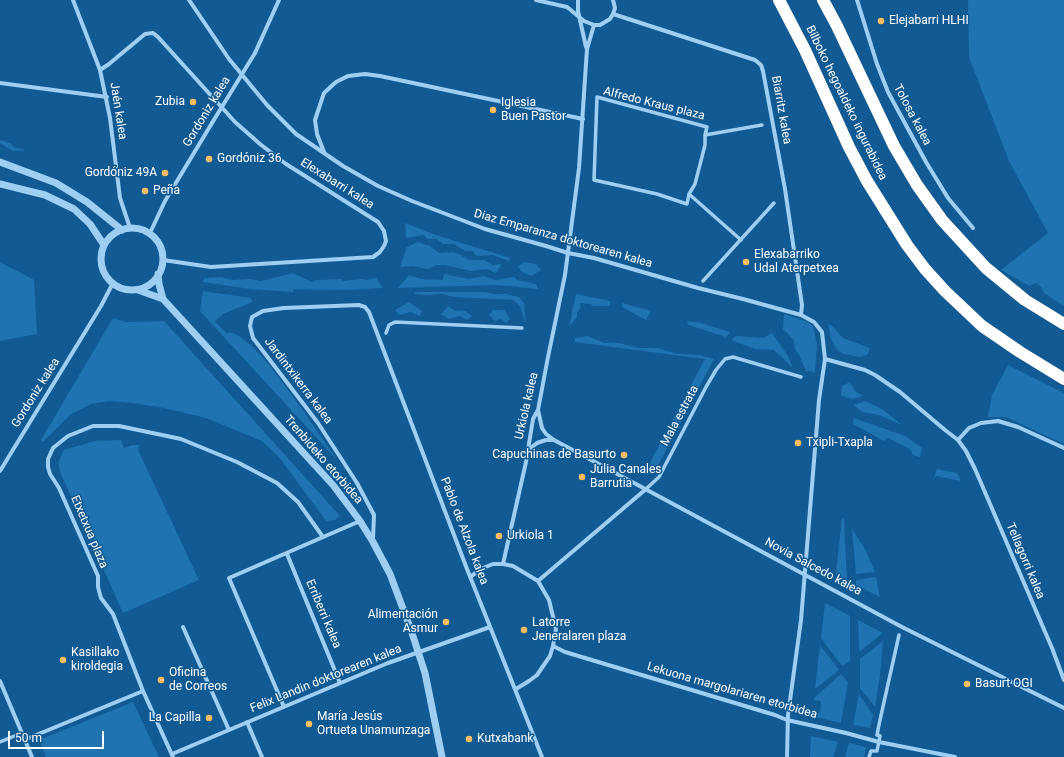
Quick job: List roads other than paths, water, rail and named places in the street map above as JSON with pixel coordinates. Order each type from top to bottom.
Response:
[{"type":"highway","name":"Bilboko hegoaldeko ingurabidea","points":[[779,0],[805,50],[849,147],[867,181],[907,245],[925,269],[945,291],[982,326],[1020,352],[1064,378]]},
{"type":"highway","name":"Bilboko hegoaldeko ingurabidea","points":[[823,0],[837,26],[894,146],[917,185],[942,220],[986,268],[1024,300],[1064,324]]},
{"type":"street","name":"Jaén kalea","points":[[73,0],[100,70],[107,97],[120,198],[130,228]]},
{"type":"street","name":"Diaz Emparanza doktorearen kalea","points":[[189,0],[229,59],[267,105],[296,134],[324,152],[342,166],[378,186],[412,201],[485,229],[568,253],[594,258],[698,288],[801,315],[814,322],[822,332],[825,359],[819,400],[801,620],[787,720],[787,757]]},
{"type":"street","name":"Gordoniz kalea","points":[[150,233],[166,201],[255,52],[279,0]]},
{"type":"street","points":[[536,0],[567,7],[584,20],[594,25],[600,25],[613,14],[615,8],[613,0]]},
{"type":"street","points":[[578,0],[577,6],[587,49]]},
{"type":"street","name":"Tolosa kalea","points":[[856,0],[888,92],[926,162],[948,198],[973,228]]},
{"type":"street","name":"Biarritz kalea","points":[[613,14],[755,60],[761,65],[785,189],[802,305],[801,315]]},
{"type":"street","points":[[587,49],[594,25]]},
{"type":"street","name":"Elexabarri kalea","points":[[100,70],[145,34],[153,33],[240,126],[260,144],[286,164],[378,222],[384,231],[386,240],[380,252],[373,257],[211,267],[163,260]]},
{"type":"street","name":"Urkiola kalea","points":[[503,564],[533,419],[538,410],[565,275],[580,168],[587,49]]},
{"type":"street","points":[[324,152],[317,134],[315,120],[324,93],[336,82],[348,76],[365,74],[380,76],[583,119]]},
{"type":"street","points":[[0,83],[107,97]]},
{"type":"street","name":"Alfredo Kraus plaza","points":[[597,97],[706,126],[705,135],[705,146],[695,184],[689,194],[686,204],[657,194],[594,180],[597,97]]},
{"type":"street","points":[[705,135],[762,125]]},
{"type":"street","points":[[0,162],[56,183],[87,202],[122,230]]},
{"type":"street","points":[[0,184],[45,195],[74,209],[90,224],[104,245]]},
{"type":"street","points":[[689,194],[741,240]]},
{"type":"street","points":[[703,281],[774,203]]},
{"type":"street","points":[[138,290],[152,283],[158,274],[163,260],[162,250],[150,233],[140,229],[130,228],[115,233],[104,245],[101,254],[101,263],[104,272],[113,283],[126,289],[138,290],[163,299]]},
{"type":"street","points":[[158,274],[163,299]]},
{"type":"street","name":"Gordoniz kalea","points":[[0,471],[101,306],[113,283]]},
{"type":"street","name":"Trenbideko etorbidea","points":[[163,299],[333,485],[360,521],[373,542],[390,574],[401,601],[425,673],[442,757]]},
{"type":"street","name":"Jardintxikerra kalea","points":[[369,312],[365,307],[360,305],[284,308],[263,311],[252,317],[250,326],[253,338],[318,423],[357,483],[374,515],[373,542]]},
{"type":"street","name":"Pablo de Alzola kalea","points":[[369,312],[470,577],[542,757]]},
{"type":"street","points":[[386,333],[389,325],[395,322],[522,328]]},
{"type":"street","name":"Mala estrata","points":[[538,581],[659,477],[706,387],[725,358],[733,357],[801,377]]},
{"type":"street","points":[[825,359],[865,370],[875,375],[900,392],[944,430],[958,440],[969,428],[981,423],[998,421],[1018,426],[1064,448]]},
{"type":"street","name":"Novia Salcedo kalea","points":[[538,410],[542,428],[546,434],[554,440],[788,564],[805,575],[902,627],[1064,708]]},
{"type":"street","name":"Etxetxua plaza","points":[[173,755],[143,691],[113,614],[101,598],[98,587],[98,576],[59,488],[50,474],[48,459],[53,448],[68,436],[93,426],[119,426],[181,439],[237,462],[277,483],[298,502],[323,537]]},
{"type":"street","points":[[527,451],[537,443],[546,440],[554,440]]},
{"type":"street","name":"Tellagorri kalea","points":[[958,440],[966,451],[1064,680]]},
{"type":"street","points":[[284,707],[228,578],[287,554],[360,521]]},
{"type":"street","name":"Erriberri kalea","points":[[287,554],[340,682]]},
{"type":"street","points":[[470,577],[483,568],[493,564],[513,566],[538,581],[549,600],[556,629],[553,646],[548,660],[537,674],[516,689]]},
{"type":"street","points":[[183,627],[229,730]]},
{"type":"street","name":"Felix Landin doktorearen kalea","points":[[173,755],[340,682],[418,652],[490,628]]},
{"type":"street","points":[[869,757],[871,751],[877,751],[880,736],[877,735],[899,635]]},
{"type":"street","name":"Lekuona margolariaren etorbidea","points":[[553,646],[565,652],[775,715],[787,720],[879,742],[955,757]]},
{"type":"street","points":[[0,681],[32,757]]},
{"type":"street","points":[[24,740],[143,691]]},
{"type":"street","points":[[248,722],[262,757]]},
{"type":"street","points":[[0,742],[22,733]]},
{"type":"place","name":"Elejabarri HLHI","points":[[881,21]]},
{"type":"place","name":"Zubia","points":[[193,102]]},
{"type":"place","name":"Iglesia Buen Pastor","points":[[493,110]]},
{"type":"place","name":"Gordóniz 36","points":[[209,159]]},
{"type":"place","name":"Gordóniz 49A","points":[[165,173]]},
{"type":"place","name":"Peña","points":[[145,191]]},
{"type":"place","name":"Elexabarriko Udal Aterpetxea","points":[[746,262]]},
{"type":"place","name":"Txipli-Txapla","points":[[798,443]]},
{"type":"place","name":"Capuchinas de Basurto","points":[[624,455]]},
{"type":"place","name":"Julia Canales Barrutia","points":[[582,477]]},
{"type":"place","name":"Urkiola 1","points":[[499,536]]},
{"type":"place","name":"Alimentación Asmur","points":[[446,622]]},
{"type":"place","name":"Latorre Jeneralaren plaza","points":[[524,630]]},
{"type":"place","name":"Kasillako kiroldegia","points":[[63,660]]},
{"type":"place","name":"Oficina de Correos","points":[[161,680]]},
{"type":"place","name":"Basurt OGI","points":[[967,684]]},
{"type":"place","name":"La Capilla","points":[[209,718]]},
{"type":"place","name":"María Jesús Ortueta Unamunzaga","points":[[309,724]]},
{"type":"place","name":"Kutxabank","points":[[469,739]]}]
